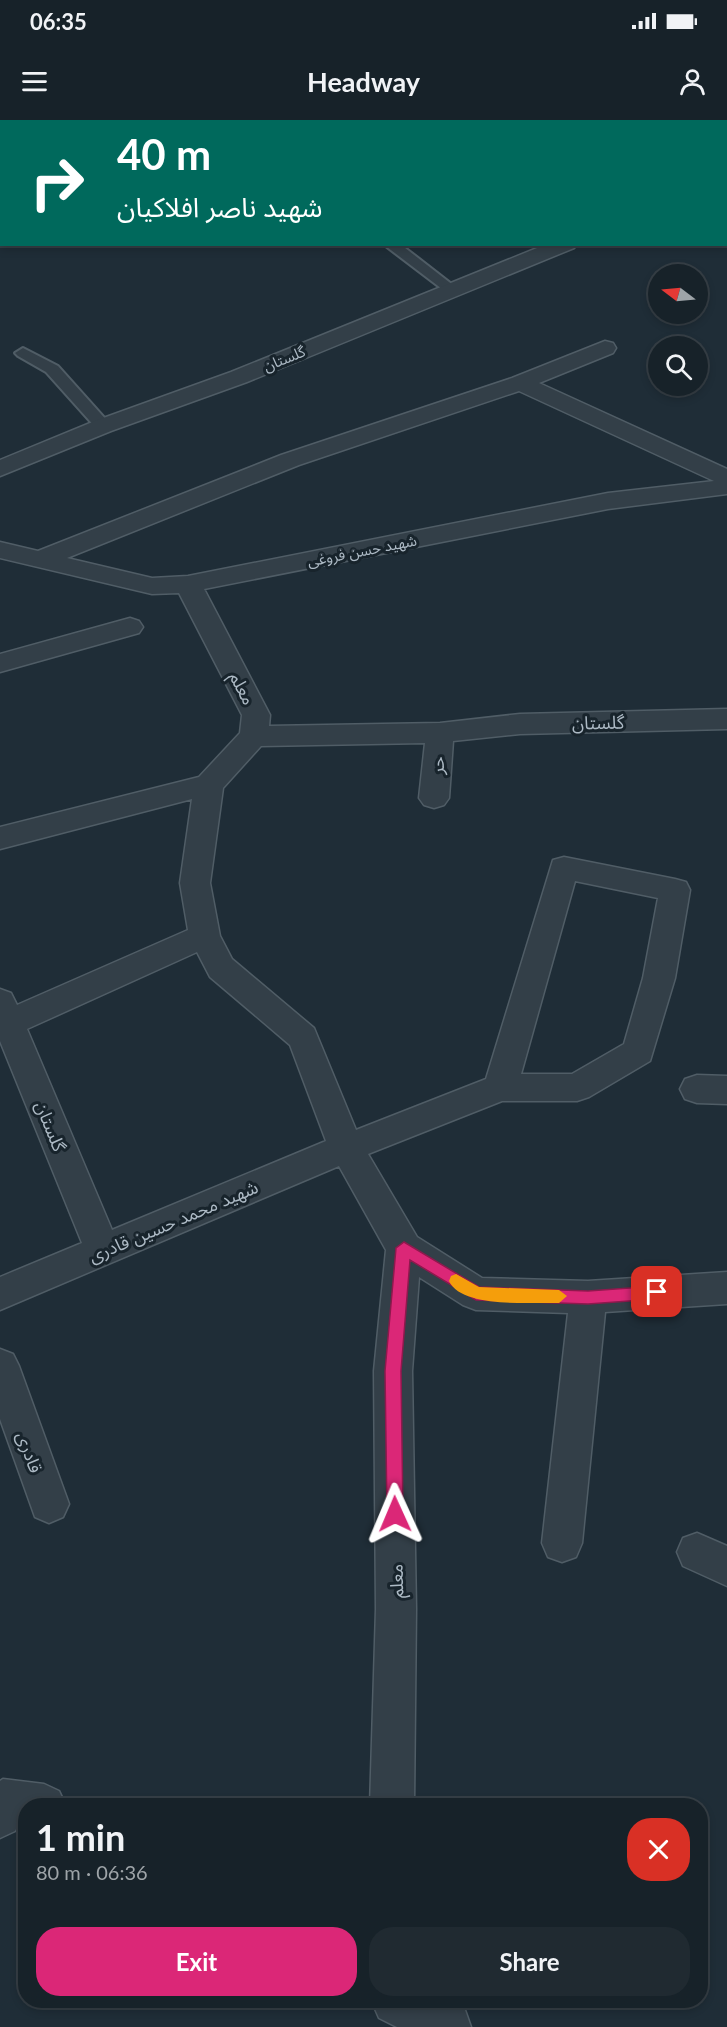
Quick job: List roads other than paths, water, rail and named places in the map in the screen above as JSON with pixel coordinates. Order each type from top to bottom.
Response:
[{"type":"street","name":"گلستان","points":[[0,469],[103,426],[239,377],[563,246]]},
{"type":"street","points":[[38,561],[290,460],[520,383],[605,348]]},
{"type":"street","points":[[520,383],[727,478]]},
{"type":"street","name":"شهید حسن فروغی","points":[[0,550],[38,561],[152,586],[188,584],[608,501],[727,487]]},
{"type":"street","name":"معلم","points":[[188,584],[256,715],[254,736]]},
{"type":"street","points":[[0,663],[130,627]]},
{"type":"street","name":"گلستان","points":[[254,736],[440,733],[520,724],[727,719]]},
{"type":"street","name":"حر","points":[[434,798],[440,733]]},
{"type":"street","points":[[0,838],[209,785],[254,736]]},
{"type":"street","points":[[209,785],[195,884],[204,936],[221,968],[303,1037],[346,1148],[404,1248],[476,1294],[588,1297],[727,1287]]},
{"type":"street","points":[[564,868],[675,890],[659,978],[638,1052],[577,1087],[500,1088],[564,868]]},
{"type":"street","points":[[3,1018],[204,936]]},
{"type":"street","name":"گلستان","points":[[3,1018],[103,1251]]},
{"type":"street","name":"شهید محمد حسین قادری","points":[[0,1294],[346,1148],[500,1088]]},
{"type":"street","name":"معلم","points":[[392,1798],[396,1609],[393,1371],[404,1248]]},
{"type":"street","points":[[562,1543],[588,1297]]},
{"type":"street","name":"قادری","points":[[0,1366],[49,1504]]},
{"type":"street","points":[[0,1816],[3,1800],[18,1802]]},
{"type":"street","points":[[394,2010],[448,2027]]},
{"type":"lane","points":[[393,246],[451,290]]},
{"type":"lane","points":[[23,353],[52,369],[103,426]]}]
